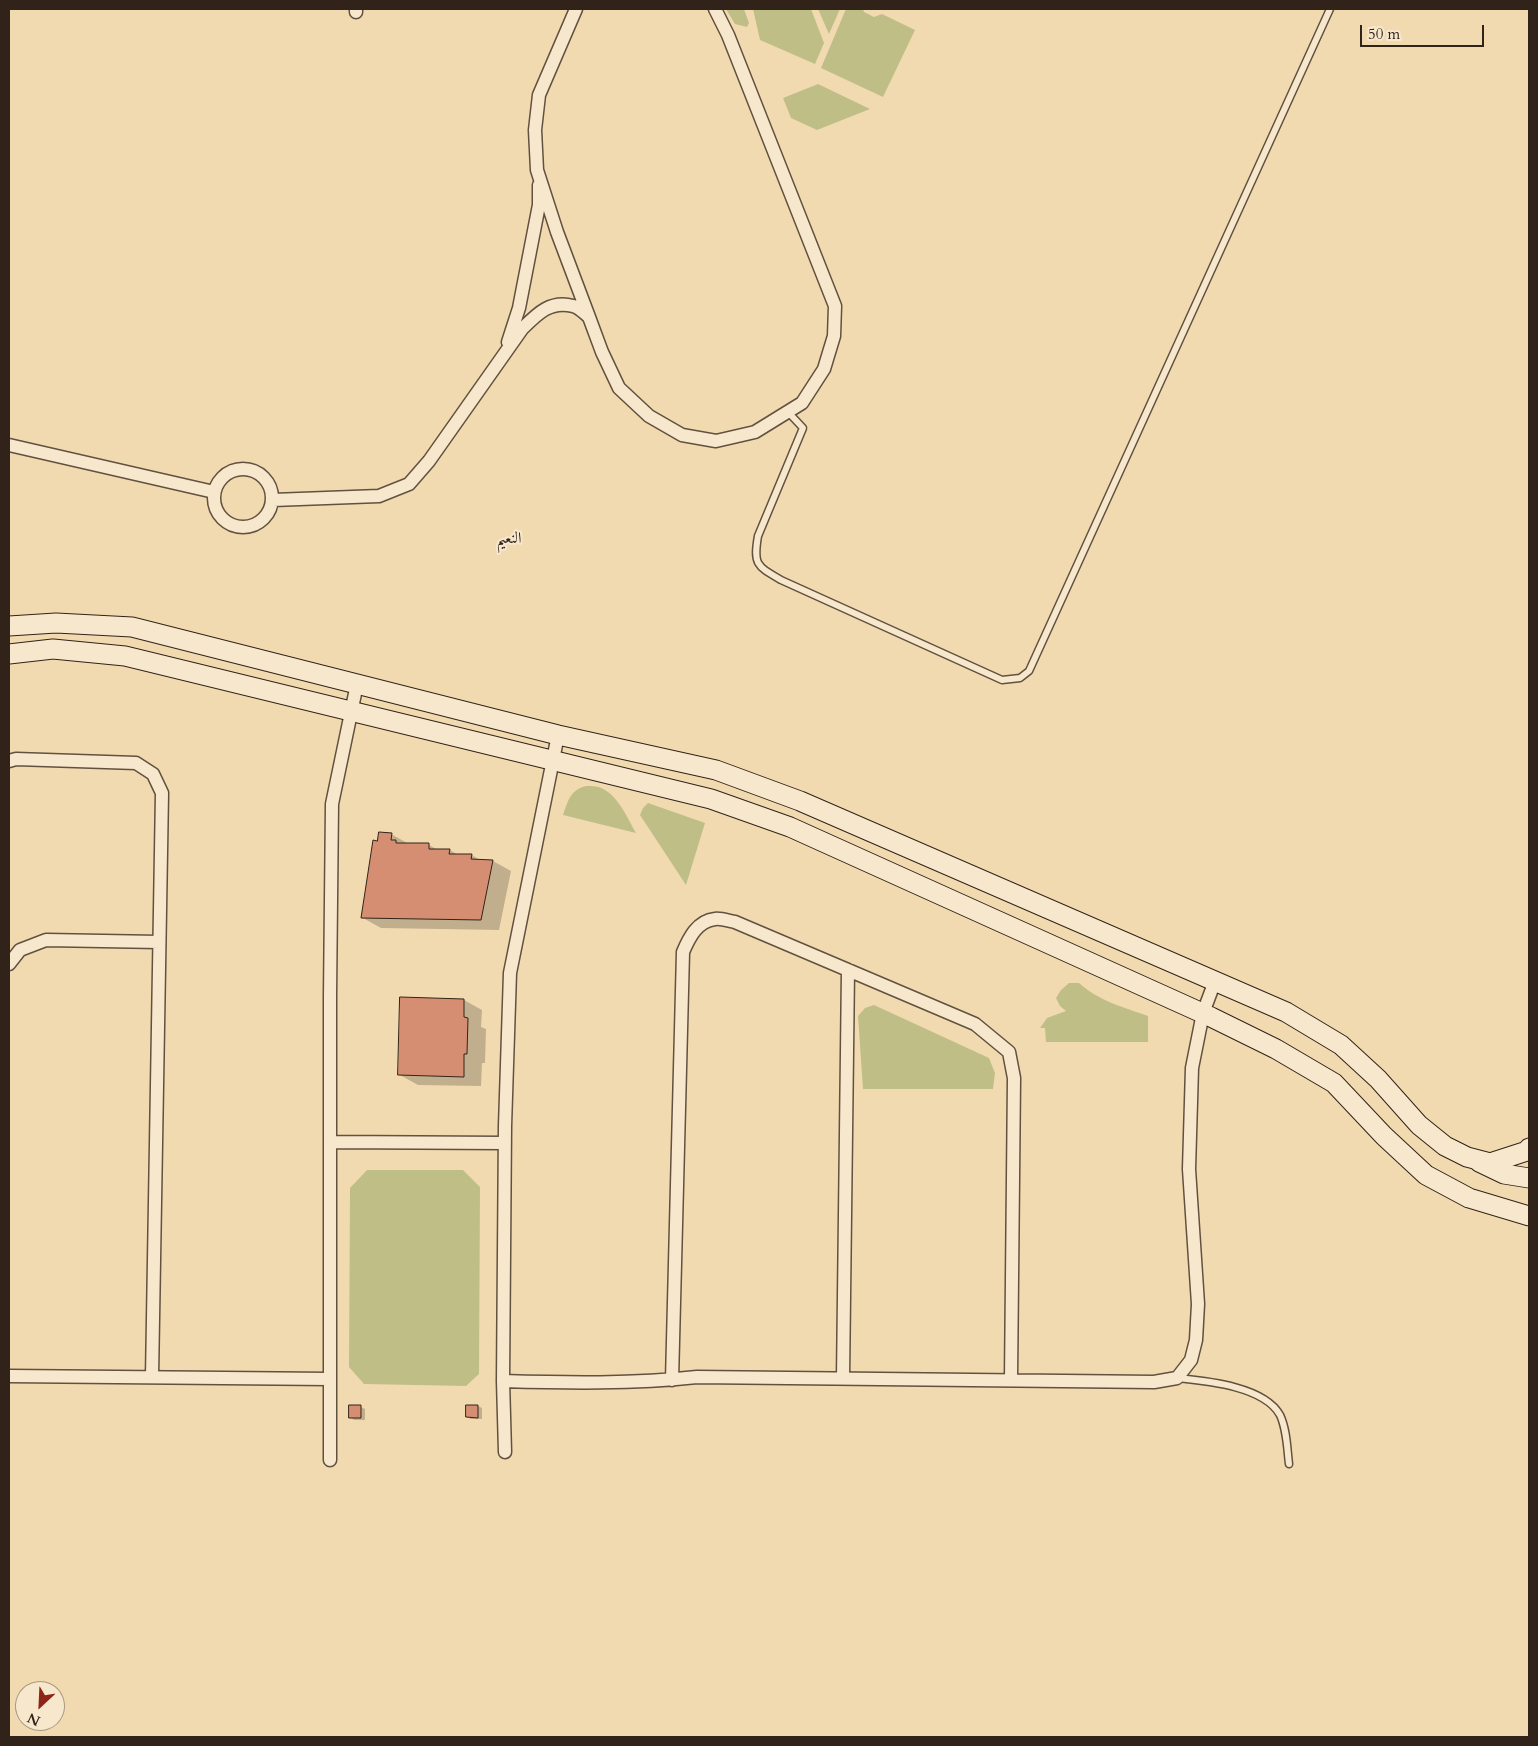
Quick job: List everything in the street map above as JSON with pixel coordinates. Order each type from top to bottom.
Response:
[{"type":"main road","points":[[9,626],[56,623],[132,627],[558,735],[716,770],[800,801],[1286,1012],[1342,1044],[1378,1079],[1419,1125],[1445,1146],[1504,1174],[1529,1178]]},
{"type":"main road","points":[[9,654],[53,649],[125,656],[711,799],[790,827],[1203,1013],[1276,1049],[1334,1083],[1384,1136],[1426,1175],[1469,1198],[1529,1216]]},
{"type":"main road","points":[[1469,1158],[1490,1162],[1526,1151],[1529,1148]]},
{"type":"street","points":[[504,356],[519,308],[538,205],[539,175],[534,130],[539,95],[576,9]]},
{"type":"street","points":[[539,175],[557,232],[602,352],[619,388],[649,416],[682,435],[716,441],[755,432],[802,403],[824,368],[834,336],[835,306],[728,35],[714,9]]},
{"type":"street","points":[[272,500],[379,496],[409,484],[429,461],[522,329],[538,312],[556,304],[575,306],[589,317]]},
{"type":"street","points":[[9,445],[214,492]]},
{"type":"street","points":[[242,469],[252,470],[260,474],[267,481],[272,490],[271,509],[266,518],[258,524],[249,527],[230,525],[222,519],[217,511],[214,502],[214,492],[224,476],[242,469]]},
{"type":"street","points":[[330,1460],[332,804],[357,684]]},
{"type":"street","points":[[505,1452],[503,1381],[505,1143],[510,973],[558,735]]},
{"type":"street","points":[[9,761],[16,759],[136,763],[153,774],[162,793],[152,1377]]},
{"type":"street","points":[[672,1380],[683,952],[689,937],[700,924],[715,919],[735,922],[975,1024],[1009,1052],[1014,1078],[1011,1379]]},
{"type":"street","points":[[9,964],[20,950],[46,940],[159,942]]},
{"type":"street","points":[[843,1378],[848,970]]},
{"type":"street","points":[[503,1381],[672,1380],[697,1377],[1154,1382],[1177,1378],[1191,1360],[1196,1340],[1198,1304],[1189,1169],[1192,1068],[1203,1013],[1215,981]]},
{"type":"street","points":[[330,1142],[505,1143]]},
{"type":"street","points":[[9,1376],[330,1379]]},
{"type":"lane","points":[[788,412],[803,428],[758,536],[754,555],[761,569],[781,580],[1002,680],[1020,678],[1029,671],[1330,9]]},
{"type":"lane","points":[[1177,1378],[1212,1382],[1264,1399],[1279,1413],[1284,1428],[1290,1464]]},
{"type":"shaded area","points":[[726,9],[744,9],[749,23],[747,27],[735,24]]},
{"type":"shaded area","points":[[753,9],[811,9],[824,43],[815,64],[760,40]]},
{"type":"shaded area","points":[[818,9],[840,9],[829,34]]},
{"type":"shaded area","points":[[846,9],[863,9],[864,12],[874,17],[882,14],[915,30],[883,97],[821,68]]},
{"type":"shaded area","points":[[818,84],[870,109],[817,130],[791,118],[783,98]]},
{"type":"shaded area","points":[[586,786],[601,788],[615,798],[636,833],[563,815],[573,793]]},
{"type":"shaded area","points":[[648,803],[705,823],[686,885],[640,815]]},
{"type":"shaded area","points":[[1069,983],[1079,983],[1103,999],[1148,1016],[1148,1042],[1046,1042],[1045,1028],[1040,1028],[1047,1018],[1066,1011],[1060,1006],[1056,998]]},
{"type":"shaded area","points":[[874,1005],[989,1058],[995,1073],[993,1089],[863,1089],[858,1016],[865,1008]]},
{"type":"shaded area","points":[[367,1170],[463,1170],[480,1187],[479,1374],[466,1386],[364,1384],[349,1367],[350,1188]]},
{"type":"building","points":[[379,832],[392,833],[391,840],[396,840],[396,843],[429,843],[429,849],[450,849],[449,854],[472,854],[471,859],[493,860],[481,920],[361,918],[373,840],[377,841]]},
{"type":"building","points":[[400,997],[464,999],[464,1017],[468,1018],[467,1054],[464,1054],[464,1077],[398,1075]]},
{"type":"building","points":[[349,1405],[361,1405],[361,1418],[349,1418]]},
{"type":"building","points":[[466,1405],[478,1405],[478,1418],[466,1417]]},
{"type":"district","name":"النعيم","points":[[509,539]]}]
